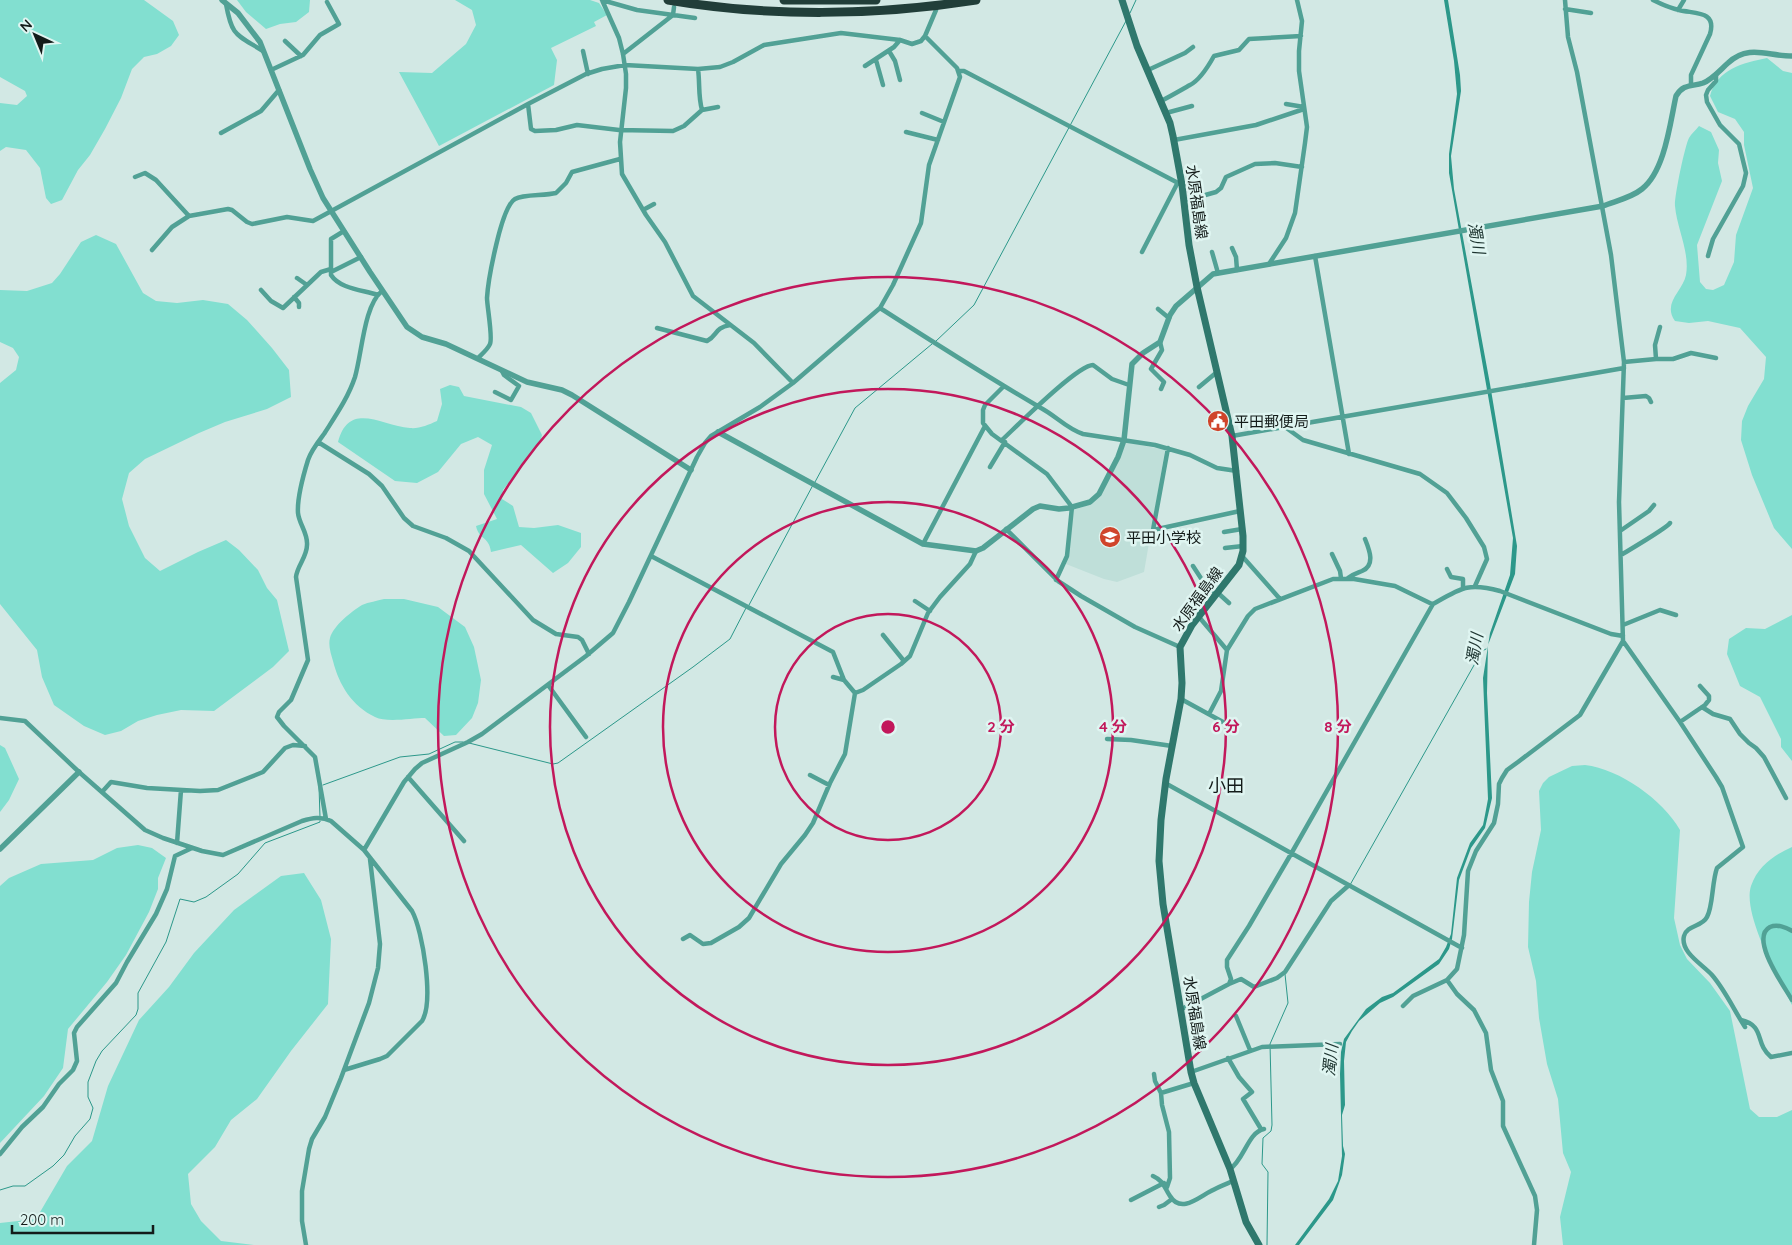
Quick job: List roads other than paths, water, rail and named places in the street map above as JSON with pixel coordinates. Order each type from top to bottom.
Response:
[{"type":"highway","points":[[784,0],[876,0]]},
{"type":"highway","points":[[671,4],[777,11],[857,11],[976,0]]},
{"type":"main road","name":"水原福島線","points":[[1122,0],[1137,46],[1166,113],[1174,140],[1179,184],[1184,201],[1189,245],[1197,287],[1232,436],[1237,470],[1243,546],[1242,556],[1234,572],[1185,636],[1180,647],[1181,699],[1165,783],[1159,860],[1163,904],[1191,1072],[1230,1169],[1246,1222],[1259,1245]]},
{"type":"street","points":[[602,0],[637,10],[695,18]]},
{"type":"street","points":[[602,0],[624,54],[626,88],[620,159],[622,174],[665,242],[693,296],[754,343],[793,382]]},
{"type":"street","points":[[1269,264],[1286,238],[1295,213],[1307,127],[1299,71],[1298,51],[1302,21],[1297,0]]},
{"type":"street","points":[[1403,1006],[1413,996],[1447,980],[1457,969],[1462,948],[1468,871],[1476,851],[1494,823],[1498,804],[1499,784],[1502,778],[1518,762],[1580,715],[1623,638],[1619,502],[1624,365],[1616,287],[1577,72],[1568,37],[1565,0]]},
{"type":"street","points":[[1653,0],[1678,10],[1702,14],[1710,21],[1712,27],[1710,34],[1691,75],[1691,85]]},
{"type":"street","points":[[1678,10],[1684,0]]},
{"type":"street","points":[[224,2],[250,27],[260,42],[316,184],[330,211],[361,257],[380,293],[411,330],[478,358],[527,382],[562,390],[691,470]]},
{"type":"street","points":[[224,2],[230,24],[236,34],[264,52]]},
{"type":"street","points":[[271,70],[301,56],[320,35],[339,24],[327,2]]},
{"type":"street","points":[[671,4],[673,15]]},
{"type":"street","points":[[1565,9],[1591,13]]},
{"type":"street","points":[[152,250],[172,227],[188,216],[228,209],[252,224],[287,217],[313,221],[528,104],[588,74],[625,65],[698,69],[720,67],[764,45],[841,33],[900,40],[916,44],[925,36],[936,10]]},
{"type":"street","points":[[624,54],[673,15]]},
{"type":"street","points":[[364,850],[408,777],[422,763],[468,742],[589,654],[617,628],[691,470],[705,443],[711,436],[760,407],[793,382],[880,308],[893,286],[921,223],[927,172],[960,77],[959,71],[925,36]]},
{"type":"street","points":[[1161,101],[1184,87],[1191,85],[1209,65],[1214,56],[1240,50],[1249,39],[1301,36]]},
{"type":"street","points":[[865,66],[889,51],[900,40]]},
{"type":"street","points":[[285,41],[301,56]]},
{"type":"street","points":[[1148,70],[1185,53],[1193,47]]},
{"type":"street","points":[[583,51],[588,74]]},
{"type":"street","points":[[889,51],[900,80]]},
{"type":"street","points":[[1161,389],[1164,382],[1151,369],[1162,350],[1160,342],[1169,318],[1176,306],[1213,274],[1602,206],[1637,193],[1648,183],[1660,163],[1676,96],[1682,88],[1704,83],[1742,53],[1754,52],[1792,56]]},
{"type":"street","points":[[876,60],[883,85]]},
{"type":"street","points":[[698,69],[702,110]]},
{"type":"street","points":[[959,71],[964,71],[1179,184],[1142,252]]},
{"type":"street","points":[[1708,256],[1713,239],[1743,186],[1746,173],[1739,144],[1720,125],[1707,102],[1707,93],[1709,87],[1716,81],[1716,74]]},
{"type":"street","points":[[221,133],[261,111],[279,90]]},
{"type":"street","points":[[528,104],[532,131],[556,130],[571,125],[622,130],[673,131],[684,126],[702,110],[718,106]]},
{"type":"street","points":[[1286,104],[1304,108]]},
{"type":"street","points":[[1166,113],[1192,106]]},
{"type":"street","points":[[1174,140],[1256,125],[1304,108]]},
{"type":"street","points":[[922,112],[944,122]]},
{"type":"street","points":[[906,132],[938,140]]},
{"type":"street","points":[[478,358],[490,344],[487,300],[491,266],[510,203],[517,198],[556,194],[566,183],[572,172],[620,159]]},
{"type":"street","points":[[1184,201],[1216,192],[1221,188],[1226,177],[1254,164],[1274,163],[1302,167]]},
{"type":"street","points":[[135,177],[144,172],[156,180],[188,216]]},
{"type":"street","points":[[643,210],[654,204]]},
{"type":"street","points":[[344,231],[331,239],[331,271],[333,278],[336,282],[380,293]]},
{"type":"street","points":[[1232,248],[1236,258],[1237,270]]},
{"type":"street","points":[[1212,252],[1218,273]]},
{"type":"street","points":[[1315,256],[1349,454]]},
{"type":"street","points":[[261,290],[271,301],[283,308],[321,272],[331,271],[361,257]]},
{"type":"street","points":[[296,278],[308,284]]},
{"type":"street","points":[[326,819],[315,756],[277,717],[279,712],[291,700],[308,660],[296,577],[296,573],[306,555],[307,545],[306,534],[298,513],[298,503],[308,460],[344,403],[350,390],[360,357],[368,312],[380,293]]},
{"type":"street","points":[[294,297],[299,303],[299,307]]},
{"type":"street","points":[[880,308],[1039,406],[1074,431],[1168,448],[1190,455],[1217,468],[1237,470]]},
{"type":"street","points":[[1158,310],[1169,318]]},
{"type":"street","points":[[657,328],[707,342],[718,329],[730,325]]},
{"type":"street","points":[[1656,359],[1656,341],[1660,327]]},
{"type":"street","points":[[718,432],[923,544],[976,550],[983,548],[1033,509],[1040,506],[1059,510],[1072,508],[1090,502],[1099,494],[1118,457],[1124,440],[1130,369],[1134,361],[1160,342]]},
{"type":"street","points":[[1232,436],[1497,390],[1656,359],[1673,359],[1691,353],[1716,358]]},
{"type":"street","points":[[990,467],[1003,441],[1078,371],[1089,365],[1096,367],[1112,379],[1129,385]]},
{"type":"street","points":[[495,392],[511,400],[519,386],[504,375],[502,371]]},
{"type":"street","points":[[1199,387],[1218,372]]},
{"type":"street","points":[[1004,386],[985,405],[983,416],[985,426],[992,434],[1047,474],[1072,508],[1067,556],[1056,580]]},
{"type":"street","points":[[1623,398],[1646,396],[1651,402]]},
{"type":"street","points":[[923,544],[985,426]]},
{"type":"street","points":[[1286,427],[1300,439],[1420,474],[1453,499],[1477,535],[1487,559],[1475,586]]},
{"type":"street","points":[[318,442],[369,474],[382,486],[404,518],[413,526],[446,538],[469,551],[532,620],[556,634],[578,637],[582,640],[589,654]]},
{"type":"street","points":[[1168,448],[1153,530],[1240,511]]},
{"type":"street","points":[[1620,531],[1654,505]]},
{"type":"street","points":[[1621,555],[1651,535],[1666,528],[1670,523]]},
{"type":"street","points":[[1224,532],[1242,529]]},
{"type":"street","points":[[1006,530],[1056,580],[1080,596],[1136,627],[1180,647]]},
{"type":"street","points":[[1348,578],[1356,572],[1364,570],[1370,564],[1370,554],[1365,539]]},
{"type":"street","points":[[1225,548],[1243,546]]},
{"type":"street","points":[[855,693],[863,690],[904,661],[914,647],[930,610],[970,564],[976,550]]},
{"type":"street","points":[[1332,554],[1340,571],[1341,578]]},
{"type":"street","points":[[651,556],[826,647],[833,652],[844,680],[855,693],[845,754],[813,823],[781,864],[749,918],[739,927],[711,943],[703,944],[690,935],[683,939]]},
{"type":"street","points":[[1242,556],[1280,599]]},
{"type":"street","points":[[1192,566],[1206,586],[1218,593],[1229,603]]},
{"type":"street","points":[[1447,569],[1451,577],[1463,579],[1463,589]]},
{"type":"street","points":[[1209,714],[1221,691],[1227,650],[1251,613],[1280,599],[1341,578],[1395,586],[1432,604]]},
{"type":"street","points":[[1229,984],[1231,979],[1227,960],[1292,854],[1432,604],[1463,589],[1482,586],[1500,591],[1623,638],[1722,787],[1743,847],[1717,868],[1708,917],[1685,932],[1684,944],[1687,952],[1714,977],[1745,1027]]},
{"type":"street","points":[[915,601],[930,610]]},
{"type":"street","points":[[1623,625],[1660,610],[1676,614]]},
{"type":"street","points":[[1199,617],[1227,650]]},
{"type":"street","points":[[883,636],[904,661]]},
{"type":"street","points":[[833,678],[844,680]]},
{"type":"street","points":[[548,685],[586,737]]},
{"type":"street","points":[[1680,722],[1702,707],[1710,698],[1700,686]]},
{"type":"street","points":[[1181,699],[1223,722]]},
{"type":"street","points":[[1702,707],[1713,714],[1730,719],[1740,734],[1764,757],[1786,798]]},
{"type":"street","points":[[0,718],[25,721],[145,830],[177,843],[223,856],[302,821],[315,818],[326,819],[331,822],[364,850],[412,911],[417,921],[426,965],[425,1016],[387,1056],[344,1070]]},
{"type":"street","points":[[1107,739],[1131,740],[1172,746]]},
{"type":"street","points":[[102,792],[111,782],[147,788],[181,790],[200,791],[222,788],[263,772],[285,748],[293,745],[305,746]]},
{"type":"street","points":[[0,849],[79,772]]},
{"type":"street","points":[[810,775],[829,785]]},
{"type":"street","points":[[408,777],[464,841]]},
{"type":"street","points":[[1165,783],[1462,948]]},
{"type":"street","points":[[177,843],[181,790]]},
{"type":"street","points":[[0,1154],[22,1127],[43,1107],[73,1070],[76,1061],[74,1033],[77,1027],[116,984],[156,914],[167,889],[175,856],[192,848]]},
{"type":"street","points":[[306,1245],[302,1191],[309,1149],[312,1139],[325,1117],[344,1070],[368,1003],[378,968],[380,944],[370,858]]},
{"type":"street","points":[[1180,1010],[1241,979],[1254,987],[1280,976],[1285,972],[1331,901],[1348,886]]},
{"type":"street","points":[[1792,930],[1777,925],[1771,926],[1762,937],[1768,958],[1792,1000]]},
{"type":"street","points":[[1447,980],[1457,994],[1474,1010],[1486,1032],[1491,1070],[1502,1101],[1503,1126],[1535,1196],[1537,1210],[1534,1245]]},
{"type":"street","points":[[1236,1016],[1250,1050]]},
{"type":"street","points":[[1740,1020],[1752,1024],[1757,1029],[1762,1046],[1771,1057],[1792,1053]]},
{"type":"street","points":[[1191,1072],[1262,1047],[1340,1044]]},
{"type":"street","points":[[1228,1058],[1239,1077],[1252,1092],[1243,1099],[1262,1129],[1252,1137],[1243,1154],[1233,1168],[1230,1169]]},
{"type":"street","points":[[1131,1200],[1166,1185],[1170,1178],[1169,1132],[1161,1093],[1154,1074]]},
{"type":"street","points":[[1161,1093],[1194,1083]]},
{"type":"street","points":[[1153,1176],[1160,1179],[1166,1185],[1172,1199],[1181,1204],[1193,1202],[1212,1190],[1233,1181]]},
{"type":"street","points":[[1159,1207],[1172,1199]]},
{"type":"waterway","points":[[1130,13],[1136,0]]},
{"type":"waterway","points":[[935,342],[974,305],[1126,21]]},
{"type":"waterway","points":[[815,482],[855,408],[932,344]]},
{"type":"waterway","points":[[749,605],[813,485]]},
{"type":"waterway","points":[[469,743],[553,764],[558,763],[730,639],[746,608]]},
{"type":"waterway","name":"濁川","points":[[1350,885],[1482,651],[1486,649]]},
{"type":"waterway","points":[[323,785],[400,757],[429,754],[455,742],[463,742]]},
{"type":"waterway","points":[[319,786],[320,817]]},
{"type":"waterway","points":[[0,1190],[13,1186],[25,1186],[53,1166],[64,1155],[75,1136],[90,1119],[93,1108],[88,1097],[88,1082],[96,1061],[102,1051],[136,1015],[138,993],[166,942],[180,899],[194,902],[206,897],[238,874],[265,843],[320,821]]},
{"type":"waterway","points":[[1267,1245],[1268,1172],[1262,1164],[1263,1138],[1271,1131],[1272,1125],[1270,1044],[1288,1003],[1285,974]]},
{"type":"place","name":"平田郵便局","points":[[1218,421]]},
{"type":"place","name":"平田小学校","points":[[1110,537]]},
{"type":"district","name":"小田","points":[[1226,785]]}]
